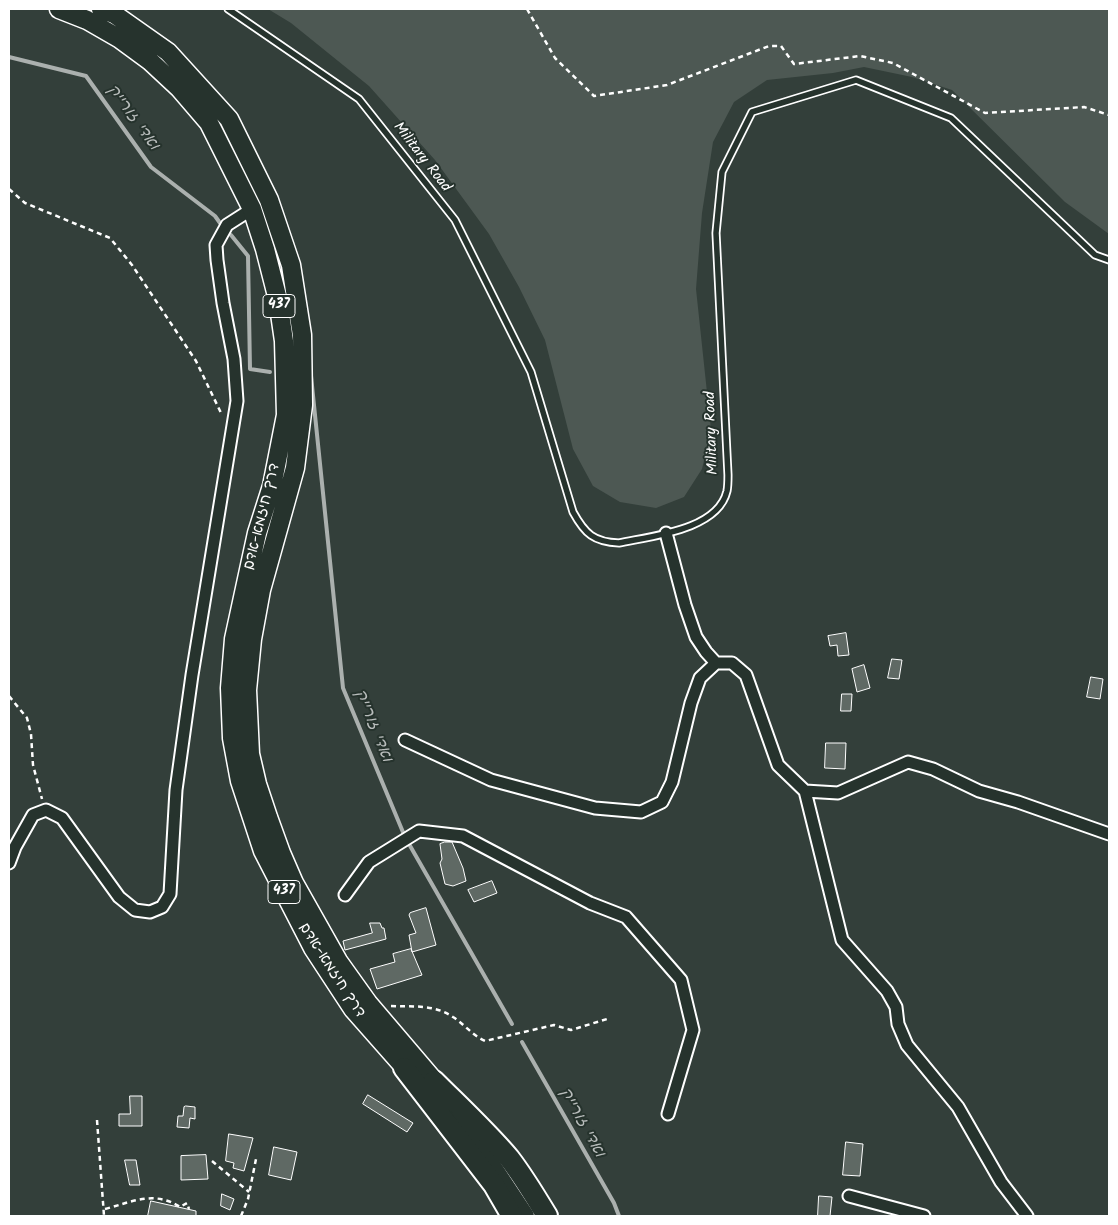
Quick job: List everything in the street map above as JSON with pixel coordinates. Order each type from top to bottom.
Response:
[{"type":"highway","points":[[404,1068],[494,1185],[512,1216]]},
{"type":"highway","points":[[434,1081],[492,1139],[510,1160],[547,1216]]},
{"type":"main road","name":"דרך חיזמא-אדם","points":[[59,9],[87,20],[120,39],[150,61],[179,88],[209,123],[252,210],[266,250],[278,300],[284,341],[286,415],[272,486],[257,533],[234,640],[230,688],[232,738],[240,781],[252,820],[263,851],[280,885],[313,948],[353,1009],[404,1068]]},
{"type":"main road","name":"דרך חיזמא-אדם","points":[[101,9],[114,14],[168,52],[229,119],[270,200],[291,265],[302,335],[304,405],[295,468],[261,590],[252,639],[247,690],[250,754],[257,784],[280,853],[294,884],[338,961],[368,1003],[434,1081]]},
{"type":"main road","name":"437","points":[[404,1068],[476,1142],[525,1216]]},
{"type":"main road","name":"437","points":[[434,1081],[484,1136],[537,1216]]},
{"type":"street","points":[[9,863],[15,847],[33,815],[46,810],[62,818],[119,897],[135,910],[150,912],[162,907],[170,894],[176,790],[192,675],[237,401],[234,359],[223,304],[216,245],[227,226],[252,210]]},
{"type":"street","points":[[666,532],[685,605],[696,637],[716,663]]},
{"type":"street","points":[[405,740],[491,780],[595,808],[641,812],[662,802],[672,782],[691,703],[700,678],[716,663],[732,663],[746,675],[778,765],[805,791],[842,940],[886,991],[896,1008],[898,1024],[907,1045],[958,1107],[1002,1182],[1027,1216]]},
{"type":"street","points":[[805,791],[838,793],[908,762],[933,769],[979,791],[1018,802],[1109,834]]},
{"type":"street","points":[[345,895],[369,862],[419,831],[463,836],[590,903],[626,917],[681,980],[694,1030],[668,1114]]},
{"type":"street","points":[[849,1196],[924,1216]]},
{"type":"lane","name":"Military Road","points":[[228,9],[359,99],[455,220],[531,372],[573,512],[586,532],[596,539],[607,542],[619,542],[692,526],[707,518],[719,506],[727,492],[728,475],[716,233],[722,172],[752,112],[856,80],[951,118],[1095,255],[1109,260]]},
{"type":"path","points":[[527,9],[555,58],[594,96],[667,85],[769,46],[781,46],[794,64],[860,56],[892,63],[985,114],[1084,107],[1109,116]]},
{"type":"path","points":[[9,189],[25,203],[110,238],[132,265],[196,361],[232,439]]},
{"type":"path","points":[[9,696],[27,718],[31,734],[33,765],[46,810]]},
{"type":"path","points":[[391,1006],[430,1006],[452,1016],[485,1041],[554,1025],[571,1030],[607,1019]]},
{"type":"path","points":[[97,1120],[104,1216]]},
{"type":"path","points":[[241,1216],[250,1193],[256,1159]]},
{"type":"path","points":[[212,1161],[250,1193]]},
{"type":"path","points":[[104,1209],[149,1197],[169,1200],[180,1208],[187,1203],[189,1209]]},
{"type":"shaded area","points":[[268,9],[1109,9],[1109,234],[1065,202],[952,90],[912,77],[864,67],[833,73],[767,80],[734,102],[713,142],[702,213],[696,289],[711,430],[702,469],[684,497],[656,508],[620,502],[593,486],[573,449],[545,340],[519,287],[489,234],[435,160],[369,86],[291,23]]},
{"type":"building","points":[[846,633],[849,655],[838,656],[837,645],[830,646],[828,636]]},
{"type":"building","points":[[892,659],[902,660],[899,679],[888,678]]},
{"type":"building","points":[[864,665],[870,688],[857,692],[852,669]]},
{"type":"building","points":[[1091,677],[1103,679],[1100,699],[1087,697]]},
{"type":"building","points":[[842,694],[852,694],[851,711],[841,711]]},
{"type":"building","points":[[826,743],[846,743],[845,769],[825,768]]},
{"type":"building","points":[[452,842],[463,868],[466,881],[453,886],[445,884],[440,863],[442,859],[440,844]]},
{"type":"building","points":[[492,881],[497,893],[474,902],[468,890]]},
{"type":"building","points":[[426,908],[436,945],[412,952],[409,935],[416,933],[409,915]]},
{"type":"building","points":[[370,923],[380,923],[382,928],[384,928],[386,939],[345,950],[343,941],[372,933]]},
{"type":"building","points":[[411,949],[422,975],[377,989],[370,969],[395,962],[393,954]]},
{"type":"building","points":[[368,1095],[413,1123],[407,1132],[363,1104]]},
{"type":"building","points":[[130,1096],[142,1096],[142,1126],[119,1126],[119,1114],[130,1114]]},
{"type":"building","points":[[184,1107],[195,1107],[195,1119],[190,1118],[189,1128],[177,1127],[178,1116],[183,1116]]},
{"type":"building","points":[[229,1134],[253,1138],[244,1171],[233,1168],[234,1163],[226,1161]]},
{"type":"building","points":[[846,1142],[863,1144],[860,1176],[843,1175]]},
{"type":"building","points":[[274,1147],[297,1152],[291,1180],[269,1175]]},
{"type":"building","points":[[206,1155],[208,1179],[181,1180],[181,1156]]},
{"type":"building","points":[[125,1160],[136,1160],[140,1185],[130,1185]]},
{"type":"building","points":[[222,1194],[234,1199],[230,1210],[221,1206]]},
{"type":"building","points":[[819,1196],[832,1197],[830,1216],[818,1216]]},
{"type":"building","points":[[151,1201],[196,1211],[196,1216],[148,1216]]},
{"type":"waterway","name":"ואדי זורייק","points":[[9,57],[86,76],[151,167],[215,216],[220,223]]},
{"type":"waterway","name":"ואדי זורייק","points":[[231,235],[248,256],[250,369],[270,372]]},
{"type":"waterway","name":"ואדי זורייק","points":[[311,376],[343,688],[405,837],[512,1024]]},
{"type":"waterway","name":"ואדי זורייק","points":[[522,1042],[614,1203],[619,1216]]}]
